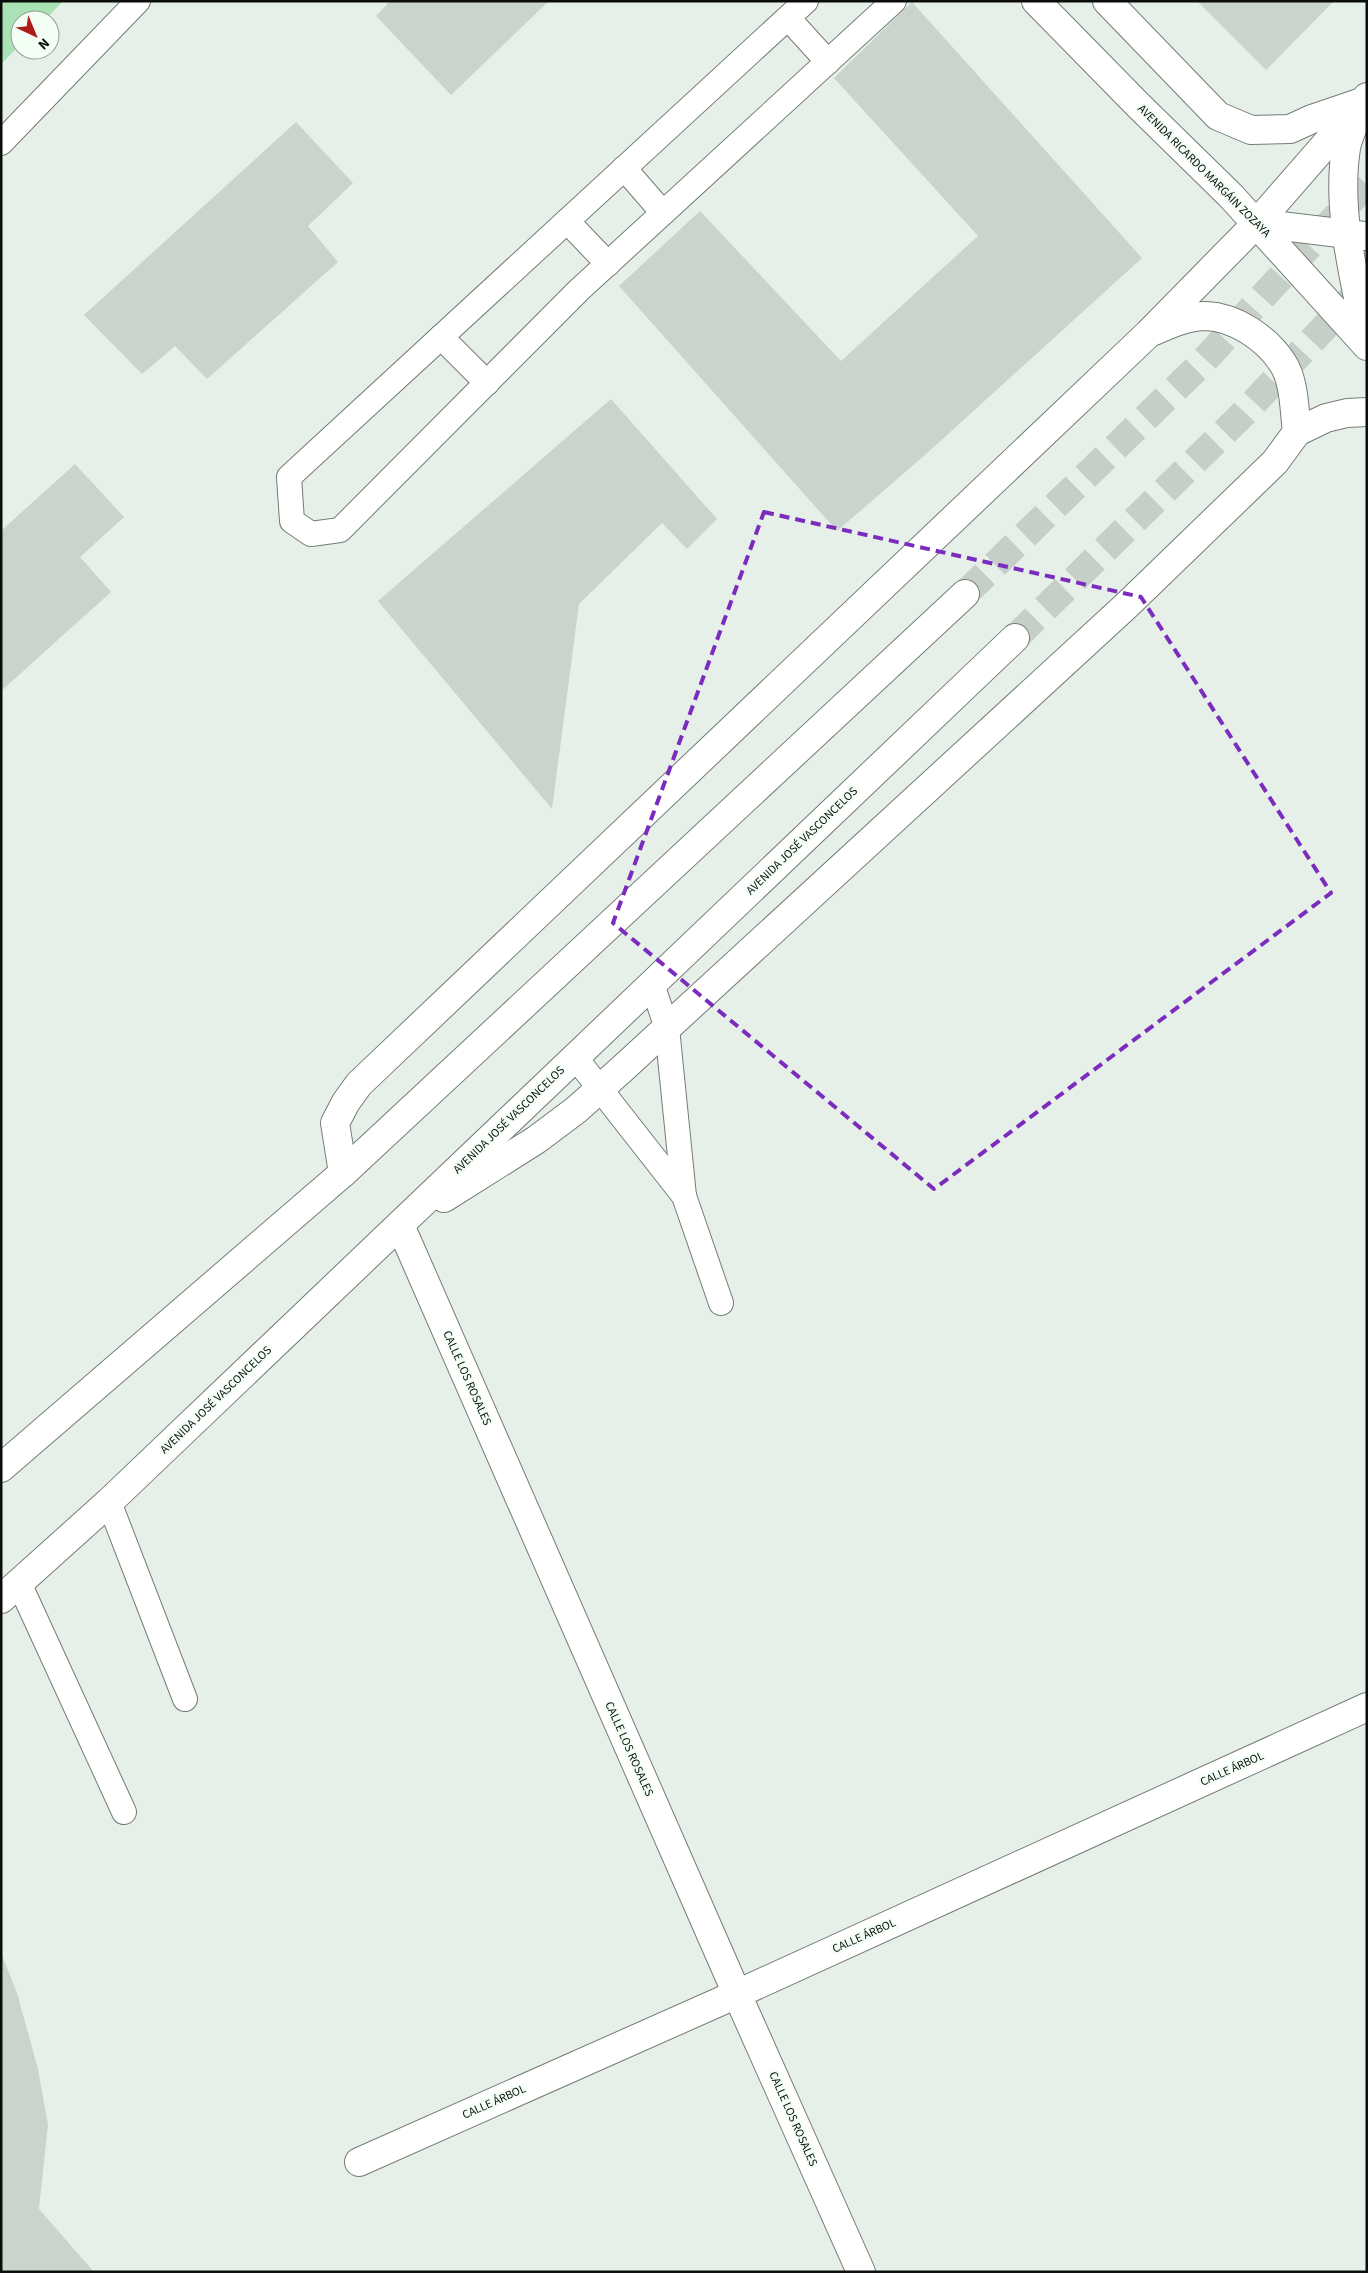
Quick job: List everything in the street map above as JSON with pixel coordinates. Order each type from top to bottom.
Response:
[{"type":"main road","name":"AVENIDA RICARDO MARGÁIN ZOZAYA","points":[[1036,1],[1257,223],[1367,344]]},
{"type":"main road","points":[[1107,1],[1218,116],[1251,130],[1290,129],[1364,100]]},
{"type":"main road","points":[[343,1173],[335,1123],[346,1102],[359,1084],[1148,334],[1257,223],[1364,100]]},
{"type":"main road","points":[[1364,100],[1346,147],[1342,193],[1357,234],[1367,344]]},
{"type":"main road","points":[[1257,223],[1357,234]]},
{"type":"main road","points":[[1148,334],[1176,322],[1206,316],[1238,324],[1260,338],[1283,362],[1290,382],[1297,432]]},
{"type":"main road","points":[[400,1225],[516,1154],[576,1110],[601,1088],[1126,605],[1276,462],[1297,432],[1326,418],[1347,413],[1367,412]]},
{"type":"main road","points":[[1,1468],[343,1173],[965,594]]},
{"type":"main road","name":"AVENIDA JOSÉ VASCONCELOS","points":[[10,1591],[109,1502],[1015,638]]},
{"type":"main road","name":"CALLE LOS ROSALES","points":[[400,1225],[861,2272]]},
{"type":"main road","name":"CALLE ÁRBOL","points":[[359,2162],[737,1994],[1367,1707]]},
{"type":"lane","points":[[1,143],[138,1]]},
{"type":"lane","points":[[806,1],[289,477],[292,521],[312,534],[340,530],[608,264],[894,1]]},
{"type":"lane","points":[[788,18],[828,62]]},
{"type":"lane","points":[[624,168],[663,213]]},
{"type":"lane","points":[[567,221],[608,264]]},
{"type":"lane","points":[[441,337],[486,383]]},
{"type":"lane","points":[[652,984],[667,1028],[684,1196],[721,1303]]},
{"type":"lane","points":[[575,1057],[684,1196]]},
{"type":"lane","points":[[109,1502],[185,1698]]},
{"type":"lane","points":[[10,1591],[124,1812]]},
{"type":"highlighted area","points":[[764,512],[1141,597],[1331,893],[934,1189],[613,923]]},
{"type":"green space","points":[[1,1],[63,1],[54,10],[10,10],[10,55],[1,64]]},
{"type":"building","points":[[390,1],[549,1],[451,95],[376,16]]},
{"type":"building","points":[[1197,1],[1334,1],[1266,70]]},
{"type":"building","points":[[912,2],[1142,258],[925,455],[837,531],[619,286],[700,211],[841,361],[978,236],[834,78]]},
{"type":"building","points":[[296,122],[353,183],[308,226],[338,262],[207,379],[175,346],[142,374],[84,315]]},
{"type":"building","points":[[611,399],[717,519],[687,549],[662,523],[579,604],[552,809],[378,601]]},
{"type":"building","points":[[75,464],[124,517],[80,557],[111,592],[1,691],[1,531]]},
{"type":"building","points":[[1,1953],[17,1993],[38,2069],[48,2125],[39,2209],[94,2272],[1,2272]]},
{"type":"tunnel","points":[[965,594],[1200,365],[1367,183]]},
{"type":"tunnel","points":[[1015,638],[1244,413],[1353,297]]}]
